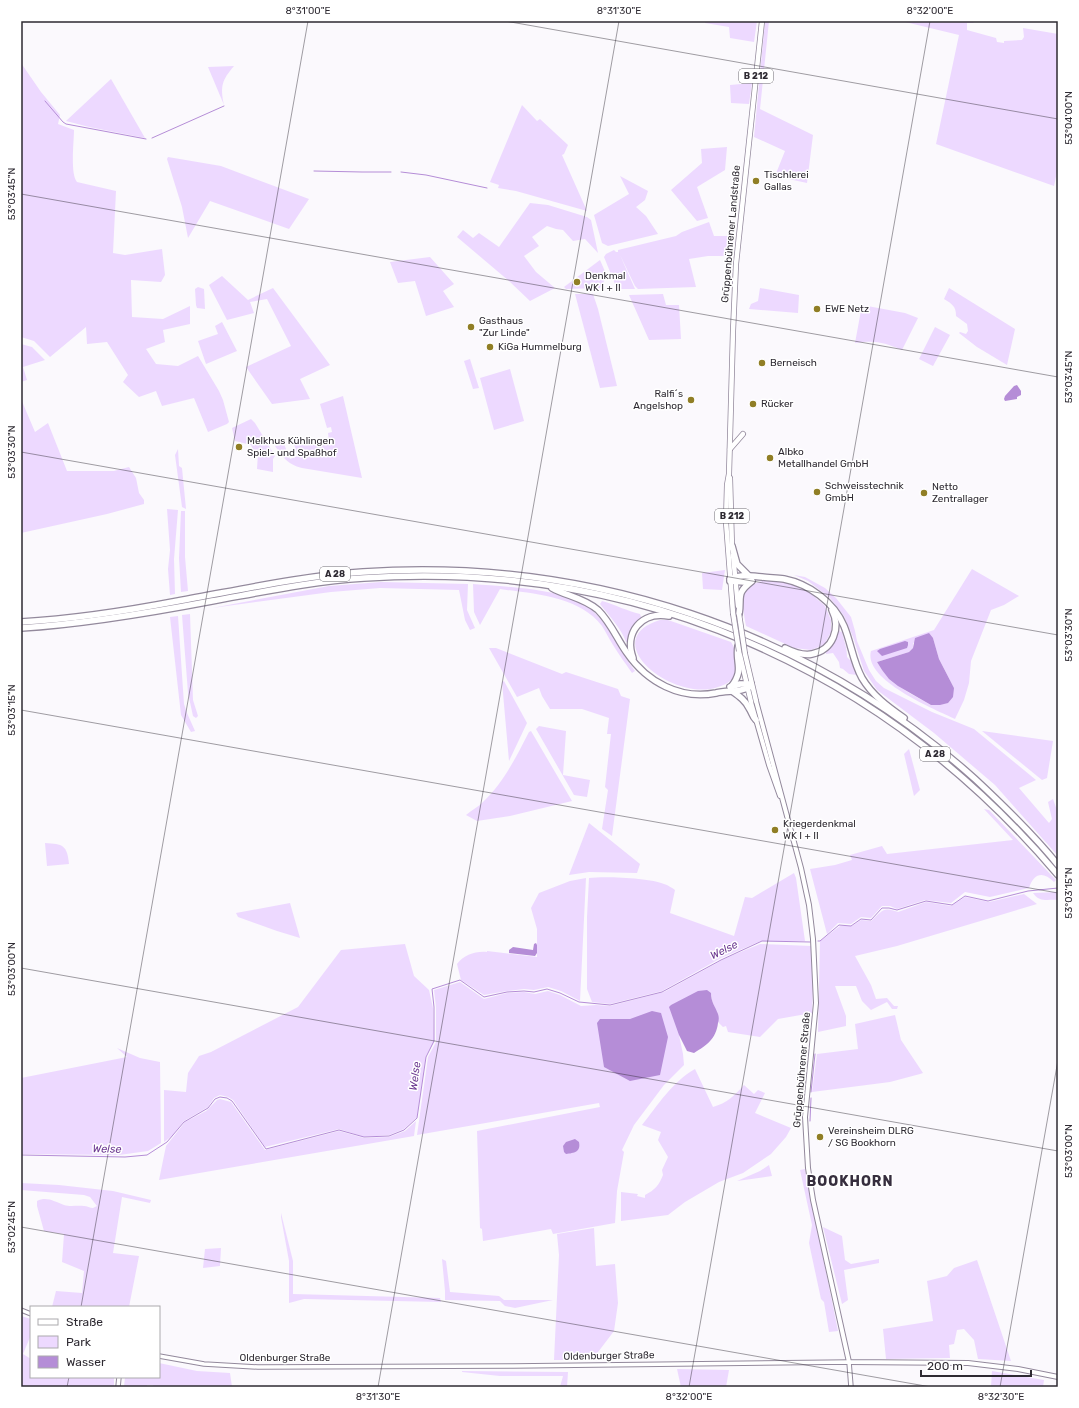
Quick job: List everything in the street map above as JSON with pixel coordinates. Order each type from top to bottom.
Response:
[{"type":"highway","points":[[732,546],[737,564],[750,578]]},
{"type":"highway","name":"A 28","points":[[21,622],[107,613],[176,602],[273,583],[330,575],[385,571],[443,570],[533,577],[598,588],[649,600],[710,620],[771,645],[845,684],[910,726],[958,764],[992,794],[1025,827],[1058,865]]},
{"type":"highway","name":"A 28","points":[[21,628],[108,619],[274,590],[362,578],[425,576],[501,580],[546,585],[621,600],[650,607],[697,622],[763,649],[837,686],[902,728],[939,757],[981,793],[1025,837],[1058,874]]},
{"type":"highway","points":[[732,580],[763,577],[782,579],[802,585],[825,600],[839,616],[844,625],[855,661],[863,679],[878,698],[906,719],[910,726]]},
{"type":"highway","points":[[736,614],[740,595],[750,578]]},
{"type":"highway","points":[[546,585],[578,598],[597,610],[613,628],[626,652],[634,662],[650,678],[663,686],[675,691],[694,694],[721,692],[749,685]]},
{"type":"highway","points":[[771,645],[778,645],[804,654],[819,652],[826,648],[831,643],[834,636],[836,624],[835,617],[825,600]]},
{"type":"highway","points":[[634,662],[630,646],[631,636],[637,626],[647,618],[654,616],[666,616],[692,623],[697,622]]},
{"type":"highway","points":[[731,689],[739,674],[738,649]]},
{"type":"highway","points":[[731,689],[744,700],[756,720]]},
{"type":"main road","name":"Grüppenbührener Landstraße","points":[[753,701],[738,649],[736,614],[726,522],[730,449],[732,331],[736,264],[762,21]]},
{"type":"main road","points":[[730,449],[743,434]]},
{"type":"main road","name":"Grüppenbührener Landstraße","points":[[729,474],[731,485],[732,580]]},
{"type":"main road","name":"Grüppenbührener Landstraße","points":[[736,614],[745,654],[749,685]]},
{"type":"main road","name":"Grüppenbührener Straße","points":[[753,701],[756,720],[769,765],[782,801],[805,886],[813,939],[816,1003],[805,1117],[808,1168],[813,1200],[849,1362]]},
{"type":"main road","name":"Grüppenbührener Straße","points":[[753,701],[780,788],[782,801]]},
{"type":"main road","name":"Oldenburger Straße","points":[[849,1362],[968,1363],[1018,1369],[1058,1377]]},
{"type":"street","name":"Oldenburger Straße","points":[[160,1356],[204,1364],[251,1367],[849,1362]]},
{"type":"street","name":"Grüppenbührener Straße","points":[[849,1362],[852,1387]]},
{"type":"green space","points":[[705,21],[757,21],[754,42],[730,38],[729,27],[705,23]]},
{"type":"green space","points":[[765,21],[769,21],[760,109],[813,135],[807,183],[775,176],[785,151],[754,137]]},
{"type":"green space","points":[[901,21],[975,21],[973,23],[967,23],[967,30],[996,38],[997,42],[1004,43],[1004,41],[1022,40],[1024,37],[1023,28],[1058,34],[1058,147],[1057,172],[1054,186],[936,144],[959,35]]},
{"type":"green space","points":[[21,63],[41,92],[60,115],[58,124],[74,130],[73,165],[77,182],[116,191],[113,253],[125,255],[162,249],[165,275],[161,282],[131,280],[132,317],[163,319],[190,306],[190,324],[163,330],[165,342],[146,349],[156,364],[178,366],[198,356],[223,400],[229,422],[227,424],[208,432],[194,398],[162,406],[156,391],[139,397],[123,382],[128,375],[107,342],[87,344],[86,327],[50,357],[34,341],[21,337]]},
{"type":"green space","points":[[234,66],[227,75],[223,84],[222,93],[224,105],[208,67]]},
{"type":"green space","points":[[111,79],[145,138],[66,121]]},
{"type":"green space","points":[[752,83],[749,104],[731,103],[730,85]]},
{"type":"green space","points":[[522,105],[537,121],[540,119],[568,145],[564,154],[562,155],[587,211],[516,191],[498,188],[499,185],[490,182]]},
{"type":"green space","points":[[727,147],[725,170],[697,187],[708,218],[697,221],[671,190],[702,163],[701,149]]},
{"type":"green space","points":[[168,157],[221,166],[309,199],[289,229],[210,201],[188,238],[182,207],[167,159]]},
{"type":"green space","points":[[620,176],[648,191],[645,200],[636,207],[646,216],[658,234],[608,246],[602,243],[594,215],[629,194]]},
{"type":"green space","points":[[530,203],[548,205],[587,217],[591,220],[598,253],[585,239],[573,241],[563,230],[547,226],[532,237],[539,246],[524,256],[536,272],[555,288],[530,301],[457,237],[463,230],[473,238],[479,233],[499,247]]},
{"type":"green space","points":[[709,222],[714,236],[735,236],[731,256],[708,256],[689,259],[696,287],[638,289],[635,286],[620,255],[635,289],[617,289],[604,257],[606,254],[614,250],[618,252],[618,250],[676,236],[682,232]]},
{"type":"green space","points":[[430,257],[454,284],[443,291],[454,307],[426,316],[415,281],[398,283],[390,262]]},
{"type":"green space","points":[[600,260],[607,276],[600,288],[566,289],[564,287]]},
{"type":"green space","points":[[222,276],[248,300],[273,288],[330,365],[300,379],[310,399],[272,404],[246,367],[291,346],[267,299],[250,302],[254,313],[227,320],[209,285]]},
{"type":"green space","points":[[198,287],[204,289],[205,309],[197,308],[196,305],[195,289]]},
{"type":"green space","points":[[760,288],[799,295],[798,313],[749,309],[751,304],[758,301]]},
{"type":"green space","points":[[949,288],[1015,329],[1007,365],[977,347],[959,333],[966,334],[968,331],[967,324],[956,316],[953,306],[944,299]]},
{"type":"green space","points":[[575,294],[593,294],[617,386],[600,388]]},
{"type":"green space","points":[[663,294],[666,305],[679,305],[681,339],[649,340],[629,295]]},
{"type":"green space","points":[[862,305],[905,313],[918,318],[902,350],[879,342],[855,343]]},
{"type":"green space","points":[[222,322],[237,351],[206,364],[198,341],[218,334],[215,326]]},
{"type":"green space","points":[[935,327],[950,335],[933,366],[919,359]]},
{"type":"green space","points":[[21,344],[32,347],[45,360],[23,367],[27,380],[21,382]]},
{"type":"green space","points":[[470,359],[479,388],[473,389],[464,361]]},
{"type":"green space","points":[[510,369],[524,421],[494,430],[480,378]]},
{"type":"green space","points":[[343,396],[362,478],[302,468],[293,465],[286,460],[275,446],[284,444],[290,459],[298,456],[293,441],[302,438],[303,441],[314,438],[316,445],[329,441],[328,433],[332,432],[331,427],[327,428],[320,404]]},
{"type":"green space","points":[[21,399],[35,432],[48,423],[67,471],[114,471],[129,467],[136,478],[139,493],[144,500],[144,504],[107,514],[21,533]]},
{"type":"green space","points":[[251,419],[275,456],[273,459],[273,472],[257,469],[258,453],[254,452],[251,445],[235,441],[232,428]]},
{"type":"green space","points":[[178,449],[179,466],[182,468],[186,509],[182,507],[175,455]]},
{"type":"green space","points":[[167,509],[178,510],[174,559],[175,594],[170,595],[168,569],[170,550]]},
{"type":"green space","points":[[181,511],[185,511],[185,557],[188,591],[181,592],[179,558]]},
{"type":"green space","points":[[972,569],[1019,596],[1004,605],[991,610],[971,661],[969,683],[964,700],[955,719],[917,701],[902,692],[889,683],[871,662],[871,651],[934,630]],"holes":[[[933,638],[939,659],[954,688],[931,705],[894,682],[882,670],[877,662],[909,652],[913,648],[913,643]]]},
{"type":"green space","points":[[725,570],[722,590],[703,589],[702,573]]},
{"type":"green space","points":[[794,575],[805,577],[825,588],[836,598],[851,617],[857,641],[869,670],[876,681],[884,688],[932,712],[974,729],[1036,780],[1019,788],[1049,823],[1052,819],[1048,802],[1053,799],[1058,813],[1058,856],[995,785],[934,733],[877,690],[864,671],[853,637],[844,616],[830,598],[808,581]]},
{"type":"green space","points":[[765,580],[787,583],[809,592],[825,606],[831,620],[831,632],[824,645],[811,650],[794,648],[746,626],[743,603],[746,592],[756,583]]},
{"type":"green space","points":[[381,582],[468,584],[467,610],[475,628],[470,630],[465,620],[459,590],[380,588],[331,592],[212,608],[329,586]]},
{"type":"green space","points":[[473,584],[536,590],[568,597],[581,603],[592,610],[610,631],[635,671],[632,673],[615,649],[602,626],[581,608],[569,602],[541,595],[500,589],[480,625],[474,612]]},
{"type":"green space","points":[[602,601],[640,614],[642,620],[628,642],[626,642],[618,627],[600,604]]},
{"type":"green space","points":[[190,614],[193,700],[198,716],[196,718],[193,716],[188,693],[182,615]]},
{"type":"green space","points":[[178,616],[184,704],[195,731],[191,732],[181,715],[170,617]]},
{"type":"green space","points":[[660,620],[668,620],[731,642],[736,654],[735,671],[732,680],[718,687],[700,690],[681,686],[663,678],[648,667],[638,654],[635,641],[642,629]]},
{"type":"green space","points":[[839,631],[842,632],[847,657],[853,663],[857,675],[849,674],[840,668],[839,662],[833,653],[826,654],[826,652],[833,645]]},
{"type":"green space","points":[[489,648],[496,648],[562,674],[566,672],[618,689],[621,696],[630,699],[612,836],[602,829],[608,790],[605,787],[611,734],[607,734],[609,718],[582,709],[550,709],[539,688],[517,697]]},
{"type":"green space","points":[[504,681],[527,723],[509,761],[502,682]]},
{"type":"green space","points":[[539,726],[566,731],[563,775],[590,780],[587,797],[574,795],[536,729]]},
{"type":"green space","points":[[531,731],[572,801],[510,816],[477,821],[466,815],[481,804],[497,786],[509,769],[529,732]]},
{"type":"green space","points":[[982,731],[1053,741],[1047,778],[1042,780]]},
{"type":"green space","points":[[909,749],[920,790],[914,796],[904,754]]},
{"type":"green space","points":[[984,809],[989,810],[1056,880],[1054,882],[1046,876],[1039,875],[1033,879],[1029,888],[990,897],[965,892],[951,903],[925,900],[897,909],[890,906],[882,906],[871,918],[861,917],[851,924],[838,923],[827,934],[810,869],[835,865],[852,860],[850,855],[882,846],[887,854],[1013,840]]},
{"type":"green space","points":[[589,823],[640,864],[637,873],[589,872],[569,875]]},
{"type":"green space","points":[[45,843],[56,844],[63,847],[67,853],[69,864],[47,866]]},
{"type":"green space","points":[[794,873],[805,941],[761,941],[721,958],[662,991],[610,1004],[592,1002],[587,989],[587,917],[589,878],[616,877],[649,880],[665,884],[675,890],[670,913],[734,936],[745,897],[752,898]]},
{"type":"green space","points":[[586,878],[580,1001],[561,991],[548,987],[534,990],[524,989],[484,995],[461,980],[457,964],[466,956],[474,953],[487,951],[537,957],[537,929],[531,908],[539,893],[570,881]]},
{"type":"green space","points":[[1058,892],[1058,900],[1044,900],[1038,898],[1033,893]]},
{"type":"green space","points":[[1024,894],[1037,904],[897,946],[855,956],[871,985],[876,999],[887,998],[894,1006],[898,1006],[897,1009],[892,1009],[887,1002],[871,1010],[862,1001],[856,986],[835,986],[846,1016],[846,1026],[818,1032],[820,941],[840,926],[852,926],[861,920],[871,921],[883,910],[889,909],[898,912],[926,902],[951,906],[965,897],[989,902]]},
{"type":"green space","points":[[290,903],[300,938],[238,917],[236,913]]},
{"type":"green space","points":[[405,944],[414,976],[429,990],[433,1008],[434,1042],[426,1056],[417,1117],[404,1129],[389,1135],[364,1137],[339,1129],[265,1147],[233,1100],[220,1095],[214,1098],[208,1107],[184,1121],[172,1136],[164,1142],[164,1090],[186,1092],[188,1073],[199,1056],[211,1052],[298,1007],[341,950]]},
{"type":"green space","points":[[760,944],[811,946],[813,987],[812,1013],[778,1019],[760,1037],[728,1032],[726,1026],[723,1027],[718,1022],[711,993],[679,1035],[684,1065],[664,1085],[634,1125],[622,1150],[624,1152],[617,1191],[615,1223],[553,1234],[551,1229],[483,1241],[482,1229],[480,1228],[477,1131],[600,1107],[599,1103],[417,1135],[428,1057],[436,1042],[436,1007],[434,990],[460,982],[484,999],[507,993],[524,992],[535,994],[548,991],[560,995],[581,1006],[610,1006],[664,992],[726,958]]},
{"type":"green space","points":[[895,1015],[901,1040],[923,1073],[890,1082],[812,1092],[817,1054],[858,1049],[855,1024]]},
{"type":"green space","points":[[117,1048],[140,1058],[160,1062],[161,1143],[148,1151],[119,1155],[21,1154],[21,1078],[127,1057]]},
{"type":"green space","points":[[695,1069],[713,1107],[730,1099],[744,1085],[754,1094],[758,1090],[765,1093],[755,1113],[791,1128],[786,1137],[771,1154],[743,1173],[719,1182],[685,1202],[668,1215],[621,1221],[621,1192],[638,1194],[637,1196],[645,1198],[645,1195],[654,1189],[660,1182],[663,1175],[662,1170],[668,1157],[658,1140],[661,1132],[642,1125],[672,1087]]},
{"type":"green space","points":[[220,1099],[231,1102],[265,1150],[339,1131],[364,1138],[389,1137],[405,1131],[416,1121],[414,1136],[159,1180],[166,1146],[185,1122],[206,1111]]},
{"type":"green space","points":[[769,1165],[772,1176],[737,1181],[760,1171]]},
{"type":"green space","points":[[805,1169],[838,1331],[829,1332],[824,1302],[821,1299],[809,1243],[812,1225],[800,1170]]},
{"type":"green space","points":[[21,1183],[59,1185],[113,1191],[151,1200],[150,1203],[122,1197],[113,1253],[139,1256],[129,1306],[52,1306],[56,1291],[82,1293],[84,1271],[62,1262],[64,1234],[44,1231],[37,1201],[48,1199],[67,1206],[85,1206],[93,1208],[97,1206],[90,1197],[84,1195],[21,1190]]},
{"type":"green space","points":[[281,1213],[293,1261],[293,1294],[440,1298],[441,1302],[304,1299],[289,1303],[289,1261]]},
{"type":"green space","points":[[823,1227],[842,1236],[845,1260],[851,1264],[879,1259],[879,1263],[844,1270],[848,1300],[842,1304]]},
{"type":"green space","points":[[594,1228],[596,1266],[615,1264],[618,1303],[614,1331],[592,1360],[554,1360],[559,1255],[557,1234]]},
{"type":"green space","points":[[221,1248],[220,1266],[203,1268],[205,1249]]},
{"type":"green space","points":[[442,1259],[446,1261],[450,1292],[499,1296],[504,1300],[553,1300],[515,1308],[505,1306],[500,1301],[445,1300]]},
{"type":"green space","points":[[977,1260],[1011,1361],[978,1359],[974,1340],[964,1329],[957,1330],[954,1344],[949,1345],[950,1358],[886,1359],[883,1329],[933,1321],[927,1281],[947,1276],[954,1268]]},
{"type":"green space","points":[[21,1316],[30,1319],[30,1337],[23,1354],[30,1358],[30,1378],[114,1378],[114,1387],[21,1387]]},
{"type":"green space","points":[[160,1363],[197,1371],[230,1373],[232,1387],[154,1387],[153,1385],[147,1385],[147,1387],[124,1387],[125,1378],[160,1378]]},
{"type":"green space","points":[[677,1369],[729,1370],[726,1387],[681,1387]]},
{"type":"green space","points":[[462,1371],[568,1372],[567,1387],[560,1387],[563,1376],[500,1376]]},
{"type":"green space","points":[[992,1371],[1044,1380],[1043,1387],[991,1387]]},
{"type":"water","points":[[1017,385],[1021,391],[1021,395],[1017,397],[1017,399],[1005,401],[1005,396],[1014,386]]},
{"type":"water","points":[[929,633],[933,638],[939,659],[954,688],[953,697],[948,703],[940,705],[931,705],[898,686],[889,679],[877,662],[909,652],[913,648],[915,638]]},
{"type":"water","points":[[905,641],[908,642],[907,648],[882,656],[877,651],[880,649]]},
{"type":"water","points":[[536,943],[537,953],[535,956],[509,953],[509,950],[513,947],[533,950],[534,944]]},
{"type":"water","points":[[707,990],[711,993],[712,1001],[719,1021],[717,1029],[710,1041],[694,1053],[687,1051],[679,1035],[669,1007],[698,991]]},
{"type":"water","points":[[652,1011],[661,1013],[668,1037],[660,1075],[630,1081],[604,1067],[597,1023],[600,1019],[630,1019]]},
{"type":"water","points":[[575,1139],[579,1142],[578,1150],[566,1154],[563,1146],[566,1142]]},
{"type":"waterway","points":[[45,101],[66,124],[146,139]]},
{"type":"waterway","points":[[152,138],[224,106]]},
{"type":"waterway","points":[[314,171],[391,172]]},
{"type":"waterway","points":[[401,172],[426,175],[487,188]]},
{"type":"waterway","name":"Welse","points":[[818,941],[820,941],[839,925],[851,926],[861,919],[871,920],[882,908],[897,910],[926,901],[952,905],[965,896],[988,901],[1028,891],[1058,888]]},
{"type":"waterway","name":"Welse","points":[[21,1155],[125,1157],[147,1155],[167,1142],[184,1122],[208,1108],[215,1099],[220,1097],[227,1098],[232,1101],[266,1149],[339,1130],[364,1137],[389,1136],[404,1130],[417,1118],[426,1057],[434,1041],[434,1007],[432,989],[460,980],[484,997],[507,992],[534,992],[547,989],[579,1002],[610,1005],[662,992],[721,960],[762,941],[810,942]]},
{"type":"waterway","points":[[811,1092],[815,1054]]},
{"type":"waterway","points":[[810,1121],[811,1098]]},
{"type":"place","name":"Tischlerei Gallas","points":[[756,181]]},
{"type":"place","name":"Denkmal WK I + II","points":[[577,282]]},
{"type":"place","name":"EWE Netz","points":[[817,309]]},
{"type":"place","name":"Gasthaus \"Zur Linde\"","points":[[471,327]]},
{"type":"place","name":"KiGa Hummelburg","points":[[490,347]]},
{"type":"place","name":"Berneisch","points":[[762,363]]},
{"type":"place","name":"Ralfi´s Angelshop","points":[[691,400]]},
{"type":"place","name":"Rücker","points":[[753,404]]},
{"type":"place","name":"Melkhus Kühlingen Spiel- und Spaßhof","points":[[239,447]]},
{"type":"place","name":"Albko Metallhandel GmbH","points":[[770,458]]},
{"type":"place","name":"Schweisstechnik GmbH","points":[[817,492]]},
{"type":"place","name":"Netto Zentrallager","points":[[924,493]]},
{"type":"place","name":"Kriegerdenkmal WK I + II","points":[[775,830]]},
{"type":"place","name":"Vereinsheim DLRG / SG Bookhorn","points":[[820,1137]]},
{"type":"district","name":"BOOKHORN","points":[[850,1181]]}]
